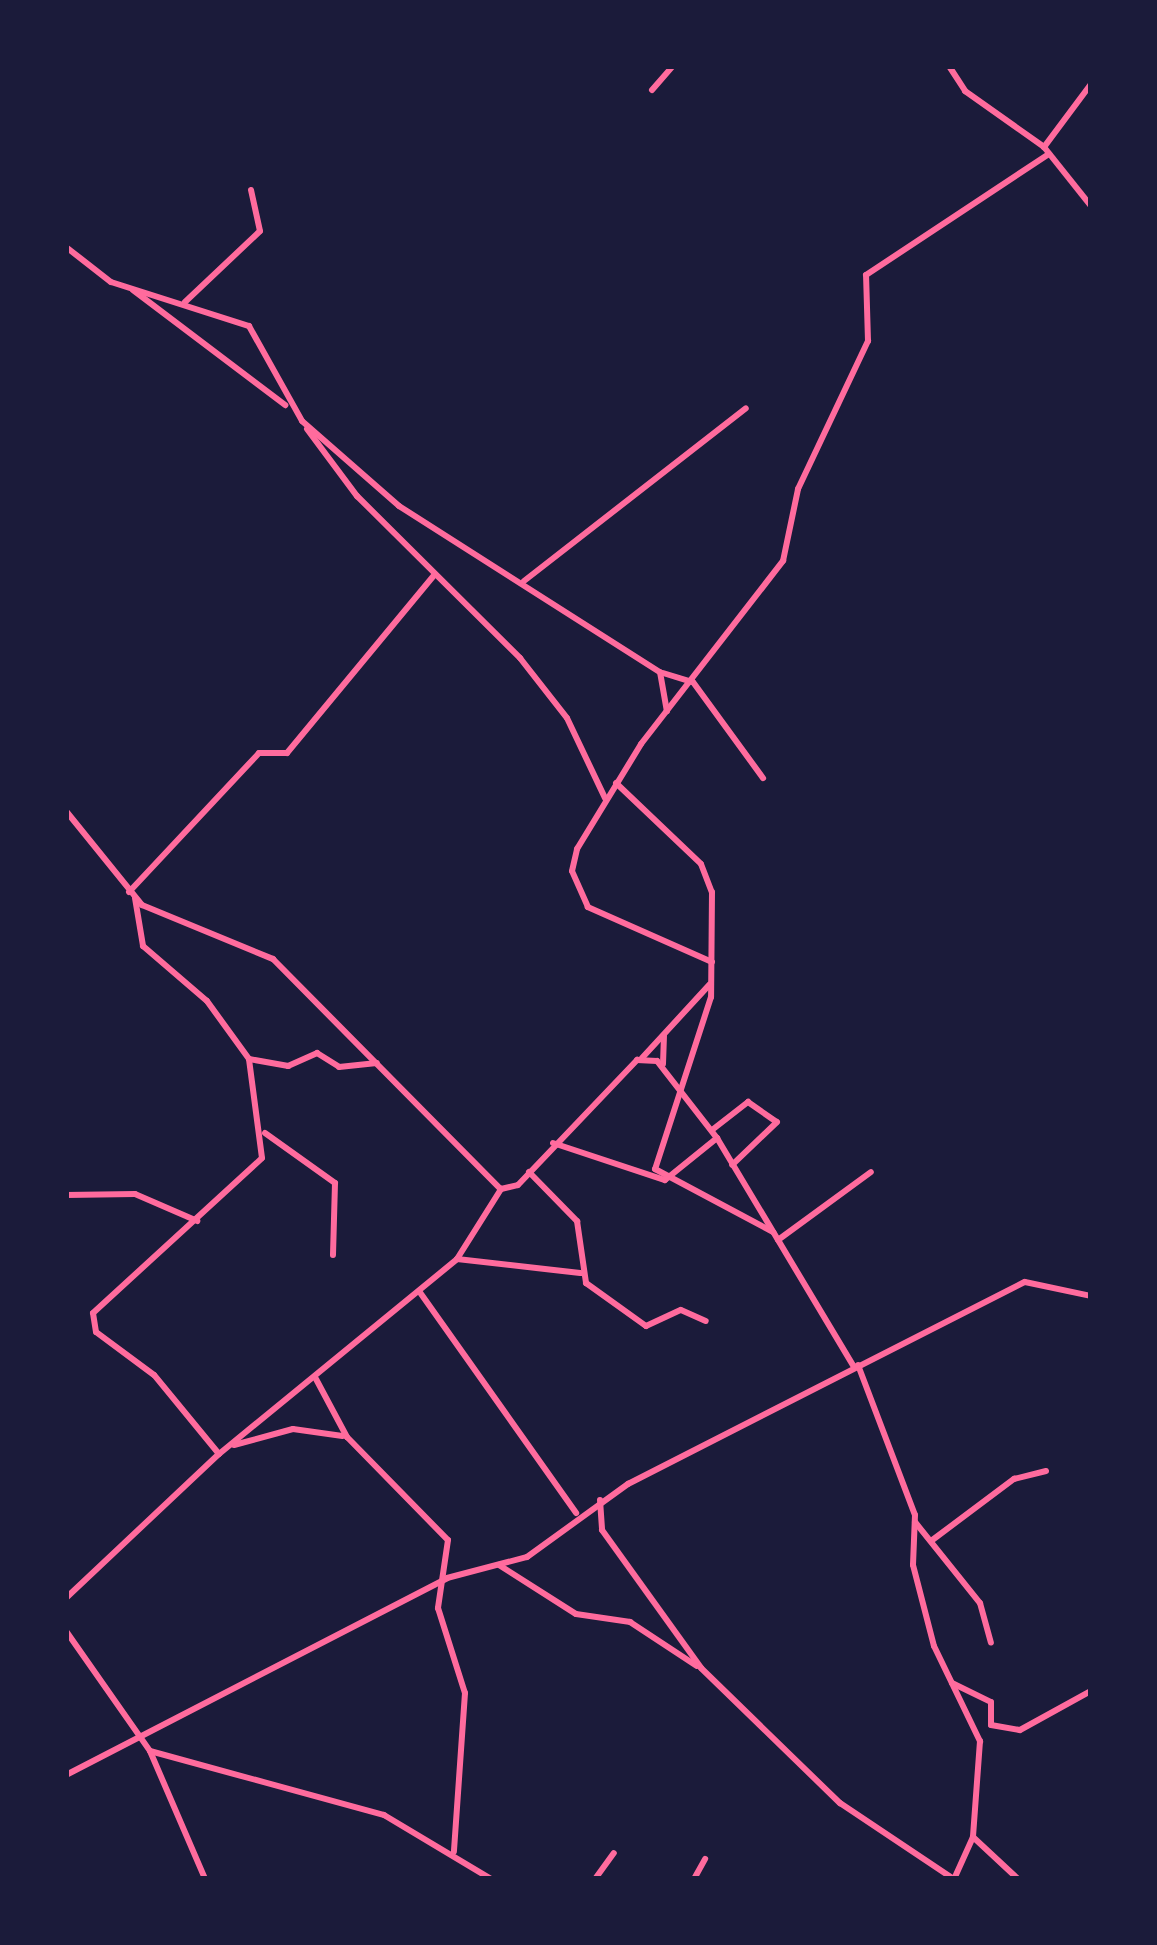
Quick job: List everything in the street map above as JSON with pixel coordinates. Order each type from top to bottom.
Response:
[{"type":"street","points":[[652,90],[673,66]]},
{"type":"street","points":[[949,66],[964,91],[1045,151],[1091,206]]},
{"type":"street","points":[[712,962],[587,907],[572,872],[616,783],[783,561],[798,489],[868,340],[866,275],[1045,151],[1091,84]]},
{"type":"street","points":[[185,302],[260,231],[251,190]]},
{"type":"street","points":[[66,247],[130,288],[288,407],[399,506],[524,581],[660,672],[693,682],[763,778]]},
{"type":"street","points":[[130,288],[249,326],[288,407]]},
{"type":"street","points":[[524,581],[746,408]]},
{"type":"street","points":[[302,421],[567,718],[606,800]]},
{"type":"street","points":[[132,895],[259,753],[287,753],[435,574]]},
{"type":"street","points":[[660,672],[667,712]]},
{"type":"street","points":[[616,783],[711,876],[713,981],[682,1086],[654,1156],[665,1180]]},
{"type":"street","points":[[66,811],[132,895],[143,946],[207,1000],[249,1059],[265,1133],[259,1162],[196,1222],[108,1288],[93,1324],[219,1454]]},
{"type":"street","points":[[132,895],[273,959],[501,1189]]},
{"type":"street","points":[[66,1598],[219,1454],[457,1259],[501,1189],[530,1172],[713,981]]},
{"type":"street","points":[[665,1033],[665,1069]]},
{"type":"street","points":[[600,1500],[602,1530],[701,1668],[840,1803],[953,1879],[973,1837],[980,1741],[921,1605],[914,1522],[856,1366],[682,1086],[665,1069],[642,1058]]},
{"type":"street","points":[[249,1059],[380,1063]]},
{"type":"street","points":[[665,1180],[748,1102],[777,1123],[733,1165]]},
{"type":"street","points":[[265,1133],[335,1183],[333,1255]]},
{"type":"street","points":[[553,1143],[665,1180],[775,1236]]},
{"type":"street","points":[[530,1172],[578,1221],[580,1273]]},
{"type":"street","points":[[775,1236],[871,1172]]},
{"type":"street","points":[[66,1195],[135,1194],[196,1222]]},
{"type":"street","points":[[457,1259],[580,1273],[646,1326],[681,1310],[706,1321]]},
{"type":"street","points":[[66,1775],[447,1578],[547,1545],[576,1513],[1025,1282],[1091,1296]]},
{"type":"street","points":[[419,1291],[576,1513]]},
{"type":"street","points":[[316,1379],[346,1437],[448,1540],[441,1628],[466,1693],[454,1852]]},
{"type":"street","points":[[232,1445],[293,1429],[346,1437]]},
{"type":"street","points":[[932,1541],[1014,1479],[1046,1471]]},
{"type":"street","points":[[914,1522],[980,1603],[991,1643]]},
{"type":"street","points":[[496,1564],[583,1617],[630,1622],[701,1668]]},
{"type":"street","points":[[66,1631],[150,1751],[205,1879]]},
{"type":"street","points":[[952,1683],[991,1702],[991,1726],[1020,1730],[1091,1691]]},
{"type":"street","points":[[150,1751],[372,1811],[454,1852],[490,1879]]},
{"type":"street","points":[[973,1837],[1018,1879]]},
{"type":"street","points":[[595,1879],[614,1853]]},
{"type":"street","points":[[694,1879],[705,1858]]}]
